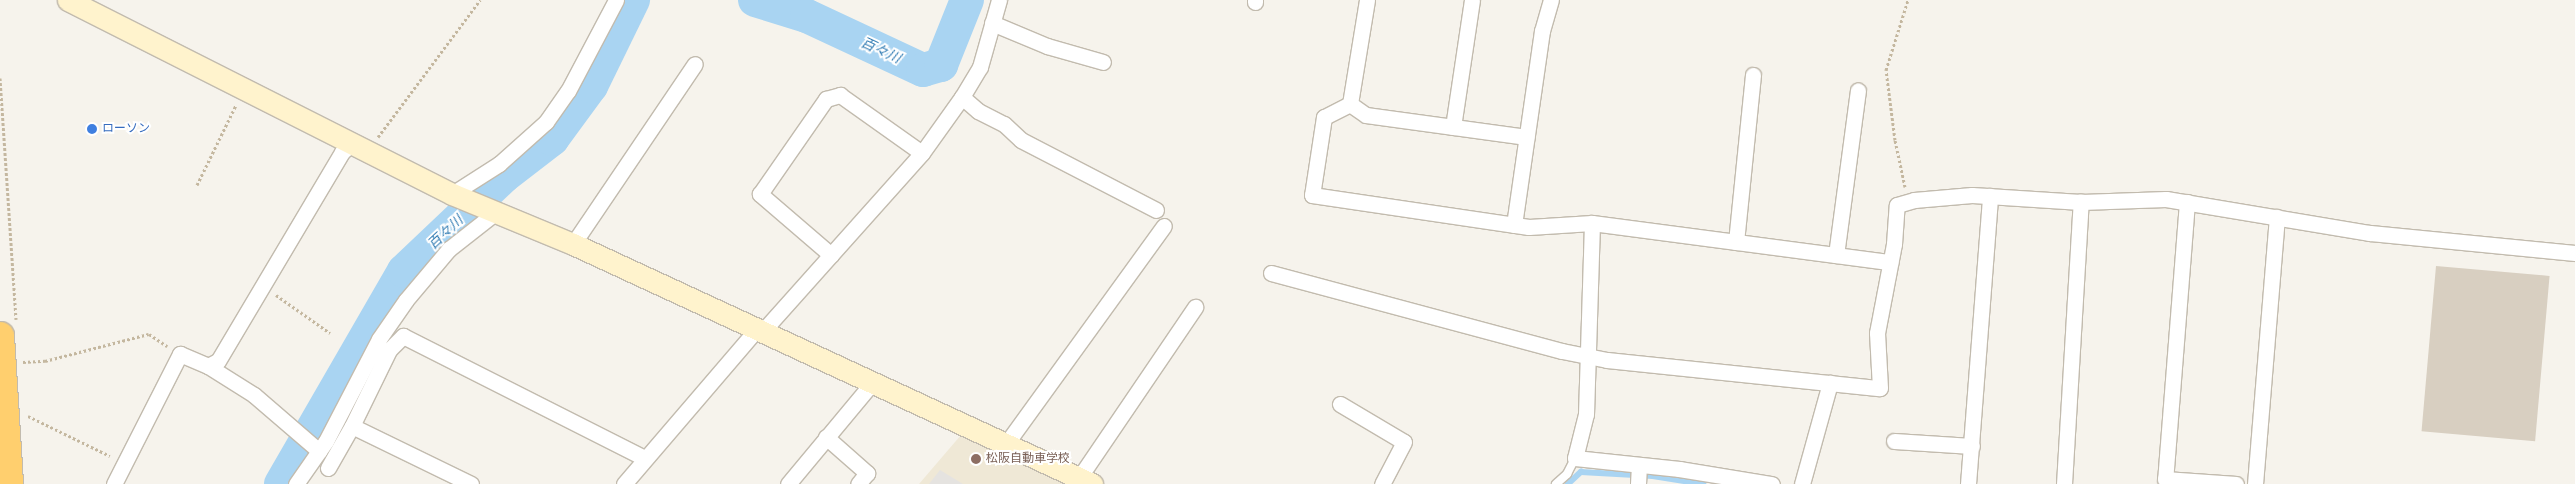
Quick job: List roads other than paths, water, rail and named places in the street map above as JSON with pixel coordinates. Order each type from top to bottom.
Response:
[{"type":"highway","points":[[9,484],[12,338]]},
{"type":"street","points":[[68,0],[452,194],[573,244],[1085,481],[1195,306]]},
{"type":"street","points":[[452,194],[505,160],[546,122],[568,91],[616,0]]},
{"type":"street","points":[[624,484],[645,458],[759,331],[831,255],[922,152],[962,97],[980,66],[1000,0]]},
{"type":"street","points":[[1350,104],[1367,0]]},
{"type":"street","points":[[1453,127],[1472,0]]},
{"type":"street","points":[[1514,225],[1542,30],[1551,0]]},
{"type":"street","points":[[992,23],[1047,46],[1103,62]]},
{"type":"street","points":[[573,244],[589,226],[695,64]]},
{"type":"street","points":[[1736,242],[1753,75]]},
{"type":"street","points":[[1836,256],[1858,90]]},
{"type":"street","points":[[831,255],[760,194],[826,99],[840,96],[922,152]]},
{"type":"street","points":[[962,97],[978,111],[1004,124],[1021,140],[1156,210]]},
{"type":"street","points":[[1350,104],[1366,115],[1526,137]]},
{"type":"street","points":[[1350,104],[1324,117],[1312,195],[1529,227],[1592,223],[1890,262]]},
{"type":"street","points":[[208,366],[218,361],[342,152],[361,148]]},
{"type":"street","points":[[1968,484],[1990,196]]},
{"type":"street","points":[[1271,273],[1588,356],[1880,388],[1877,333],[1890,262],[1897,205],[1908,202],[1990,196],[2081,202],[2166,199],[2370,233],[2575,253]]},
{"type":"street","points":[[2064,484],[2081,202]]},
{"type":"street","points":[[2187,202],[2165,479],[2236,484]]},
{"type":"street","points":[[296,484],[387,327],[418,284],[449,249],[492,211]]},
{"type":"street","points":[[2255,484],[2277,217]]},
{"type":"street","points":[[1592,223],[1586,414],[1575,458],[1639,476],[1679,469],[1772,484]]},
{"type":"street","points":[[1006,444],[1164,226]]},
{"type":"street","points":[[387,327],[645,458]]},
{"type":"street","points":[[328,468],[352,426],[389,350],[403,336]]},
{"type":"street","points":[[114,484],[180,354],[208,366],[254,395],[317,449]]},
{"type":"street","points":[[788,484],[873,382]]},
{"type":"street","points":[[1802,484],[1830,383]]},
{"type":"street","points":[[1340,404],[1404,442],[1382,484]]},
{"type":"street","points":[[352,426],[470,484]]},
{"type":"street","points":[[826,437],[867,473],[858,484]]},
{"type":"street","points":[[1894,441],[1972,446]]},
{"type":"lane","points":[[1556,484],[1567,474],[1575,458]]},
{"type":"waterway","name":"百々川","points":[[281,484],[404,271],[504,176],[552,139],[591,86],[633,0]]},
{"type":"waterway","name":"百々川","points":[[755,0],[807,16],[923,70],[941,65],[967,0]]},
{"type":"waterway","points":[[1568,484],[1581,472],[1653,476],[1703,484]]},
{"type":"place","name":"ローソン","points":[[92,129]]},
{"type":"place","name":"松阪自動車学校","points":[[976,459]]}]
